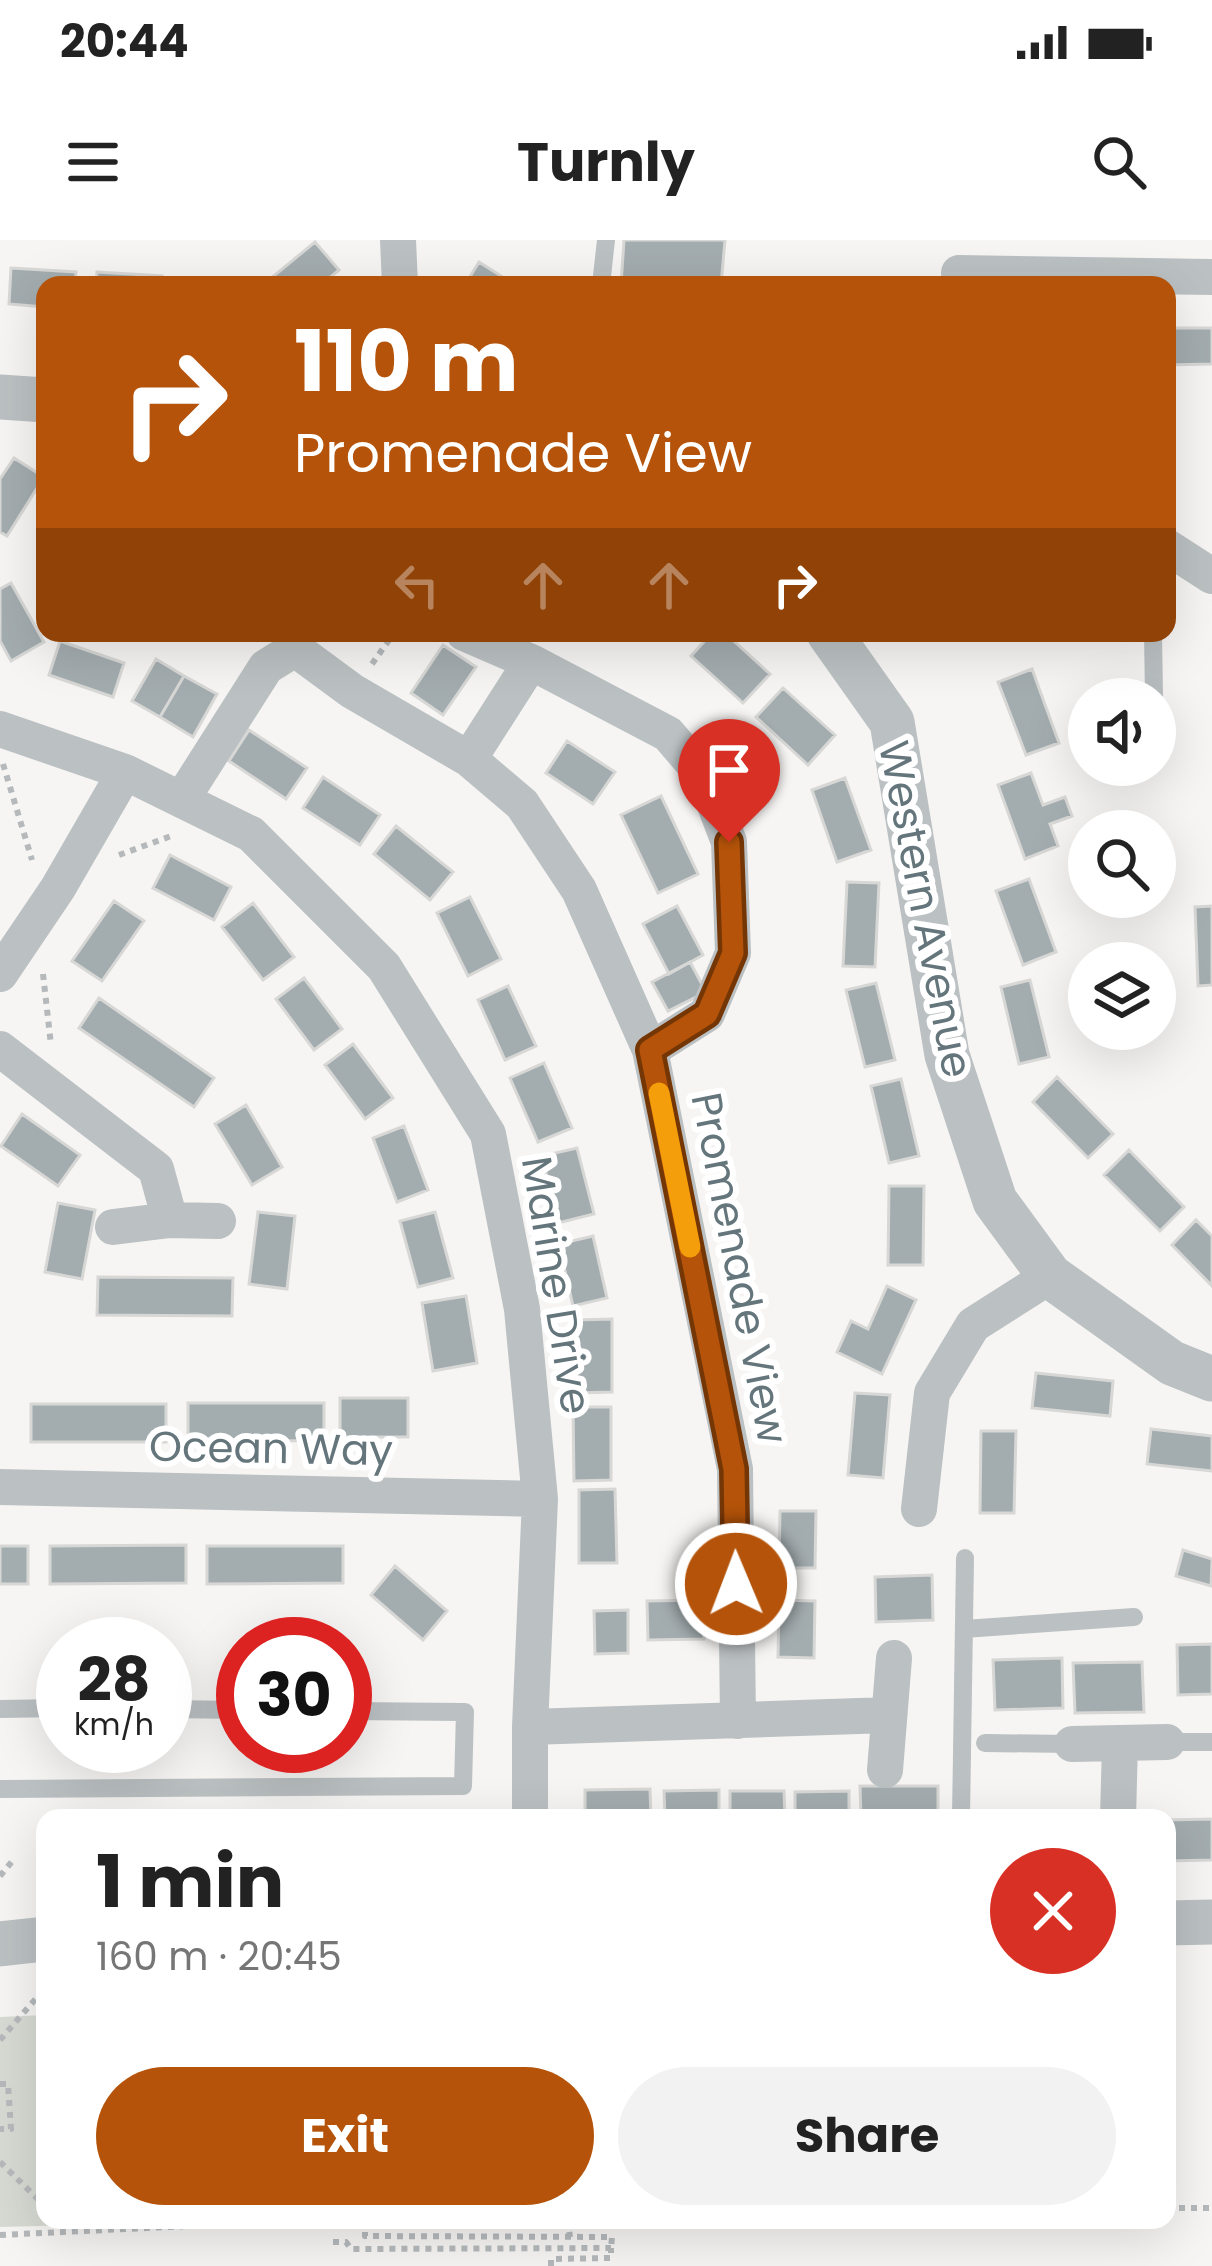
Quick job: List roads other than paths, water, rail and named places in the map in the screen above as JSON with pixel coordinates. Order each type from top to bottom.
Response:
[{"type":"street","points":[[398,240],[400,276]]},
{"type":"street","points":[[959,266],[1212,277]]},
{"type":"street","points":[[0,397],[36,399]]},
{"type":"street","points":[[1176,554],[1212,576]]},
{"type":"street","name":"Promenade View","points":[[191,804],[266,667],[296,642]]},
{"type":"street","name":"Promenade View","points":[[298,642],[352,691],[469,759],[522,804],[579,890],[650,1050],[734,1469],[739,1720]]},
{"type":"street","name":"Promenade View","points":[[485,642],[668,734],[704,776],[729,842],[733,953],[707,1014],[650,1050]]},
{"type":"street","name":"Western Avenue","points":[[836,642],[892,722],[947,1055],[995,1202],[1051,1276],[1172,1364],[1212,1378]]},
{"type":"street","points":[[469,759],[531,662]]},
{"type":"street","name":"Marine Drive","points":[[3,730],[125,772],[251,835],[384,967],[488,1134],[523,1309],[540,1498],[530,1809]]},
{"type":"street","points":[[10,959],[58,888],[125,772]]},
{"type":"street","points":[[0,1049],[156,1169],[170,1220]]},
{"type":"street","points":[[113,1227],[170,1220],[218,1221]]},
{"type":"street","points":[[919,1509],[932,1393],[973,1325],[1051,1276]]},
{"type":"street","name":"Ocean Way","points":[[0,1487],[540,1498]]},
{"type":"street","points":[[885,1770],[894,1658]]},
{"type":"street","points":[[530,1727],[889,1715]]},
{"type":"street","points":[[1072,1744],[1167,1742]]},
{"type":"street","points":[[1118,1809],[1120,1743]]},
{"type":"street","points":[[1176,1923],[1212,1922]]},
{"type":"street","points":[[0,1944],[36,1940]]},
{"type":"lane","points":[[602,276],[606,240]]},
{"type":"lane","points":[[1153,642],[1154,678]]},
{"type":"lane","points":[[961,1809],[965,1558]]},
{"type":"lane","points":[[964,1629],[1134,1617]]},
{"type":"lane","points":[[0,1709],[36,1708]]},
{"type":"lane","points":[[0,1789],[463,1786],[465,1712],[372,1711]]},
{"type":"lane","points":[[1167,1742],[1212,1742]]},
{"type":"lane","points":[[985,1743],[1072,1744]]}]
